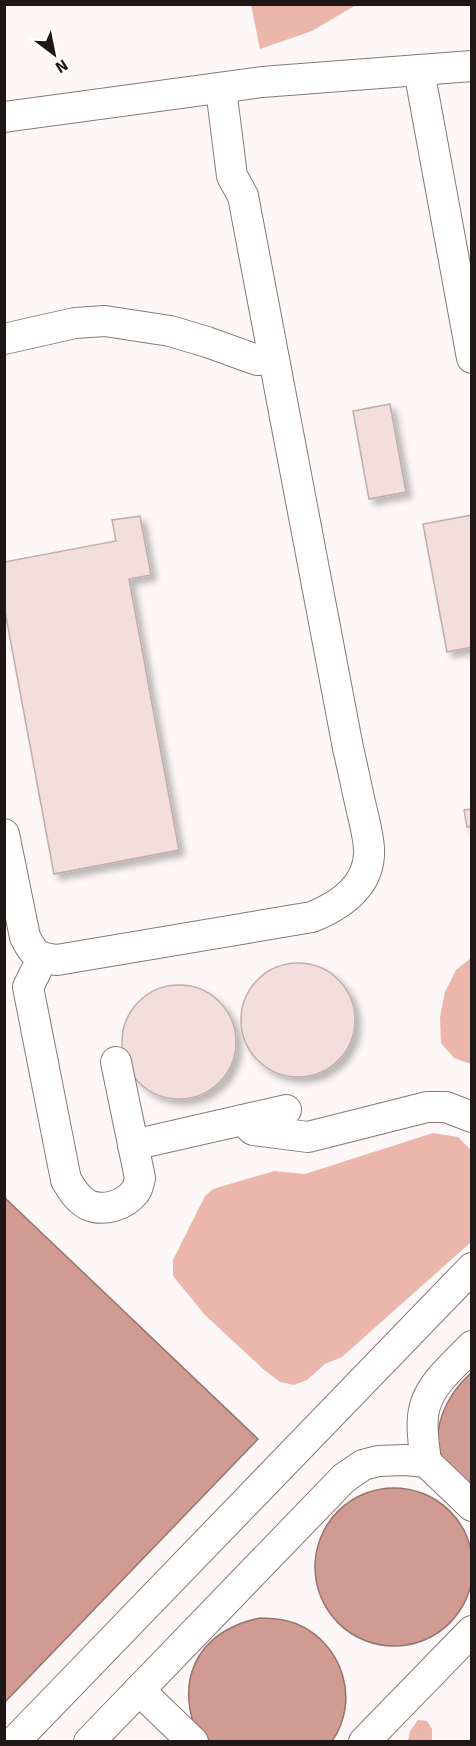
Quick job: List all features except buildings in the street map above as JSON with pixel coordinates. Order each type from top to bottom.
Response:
[{"type":"lane","points":[[4,117],[262,82],[471,66]]},
{"type":"lane","points":[[419,70],[471,358]]},
{"type":"lane","points":[[4,834],[25,937],[32,950],[42,958],[57,960],[312,917],[344,901],[364,874],[369,850],[368,839],[348,748],[243,196],[232,176],[221,89]]},
{"type":"lane","points":[[4,339],[75,323],[105,321],[170,331],[256,360],[273,358]]},
{"type":"lane","points":[[42,958],[27,987],[66,1180],[75,1195],[88,1204],[102,1208],[118,1205],[136,1191],[140,1178],[116,1062]]},
{"type":"lane","points":[[243,1120],[253,1130],[308,1137],[427,1107],[446,1107],[471,1117]]},
{"type":"lane","points":[[133,1145],[286,1110]]},
{"type":"lane","points":[[14,1742],[471,1268]]},
{"type":"lane","points":[[426,1462],[423,1433],[425,1406],[445,1374],[471,1346]]},
{"type":"lane","points":[[89,1742],[344,1478],[363,1465],[378,1461],[426,1462],[471,1506]]},
{"type":"lane","points":[[364,1742],[471,1631]]},
{"type":"lane","points":[[139,1690],[193,1742]]},
{"type":"shaded area","points":[[251,4],[356,5],[312,31],[260,49]]},
{"type":"shaded area","points":[[471,958],[471,1064],[454,1058],[441,1043],[440,1017],[445,992],[456,970]]},
{"type":"shaded area","points":[[433,1133],[458,1137],[471,1150],[471,1242],[342,1357],[325,1364],[307,1380],[294,1385],[280,1382],[263,1369],[205,1315],[173,1276],[173,1260],[205,1196],[213,1189],[274,1171],[305,1174]]},
{"type":"shaded area","points":[[4,1197],[258,1439],[5,1702],[4,1702]]},
{"type":"shaded area","points":[[471,1373],[471,1500],[446,1466],[440,1454],[438,1441],[442,1415],[447,1403]]},
{"type":"shaded area","points":[[394,1488],[424,1494],[438,1501],[450,1511],[460,1523],[467,1537],[473,1567],[467,1597],[460,1611],[450,1623],[438,1633],[424,1640],[394,1646],[364,1640],[350,1633],[338,1623],[328,1611],[321,1597],[315,1567],[321,1537],[328,1523],[338,1511],[350,1501],[364,1494]]},
{"type":"shaded area","points":[[260,1618],[278,1619],[297,1624],[313,1633],[326,1645],[335,1659],[346,1691],[341,1725],[332,1741],[201,1742],[193,1721],[189,1700],[190,1681],[195,1663],[205,1648],[219,1635],[238,1625]]},
{"type":"shaded area","points":[[418,1720],[427,1721],[432,1729],[432,1741],[408,1741],[410,1731]]}]
